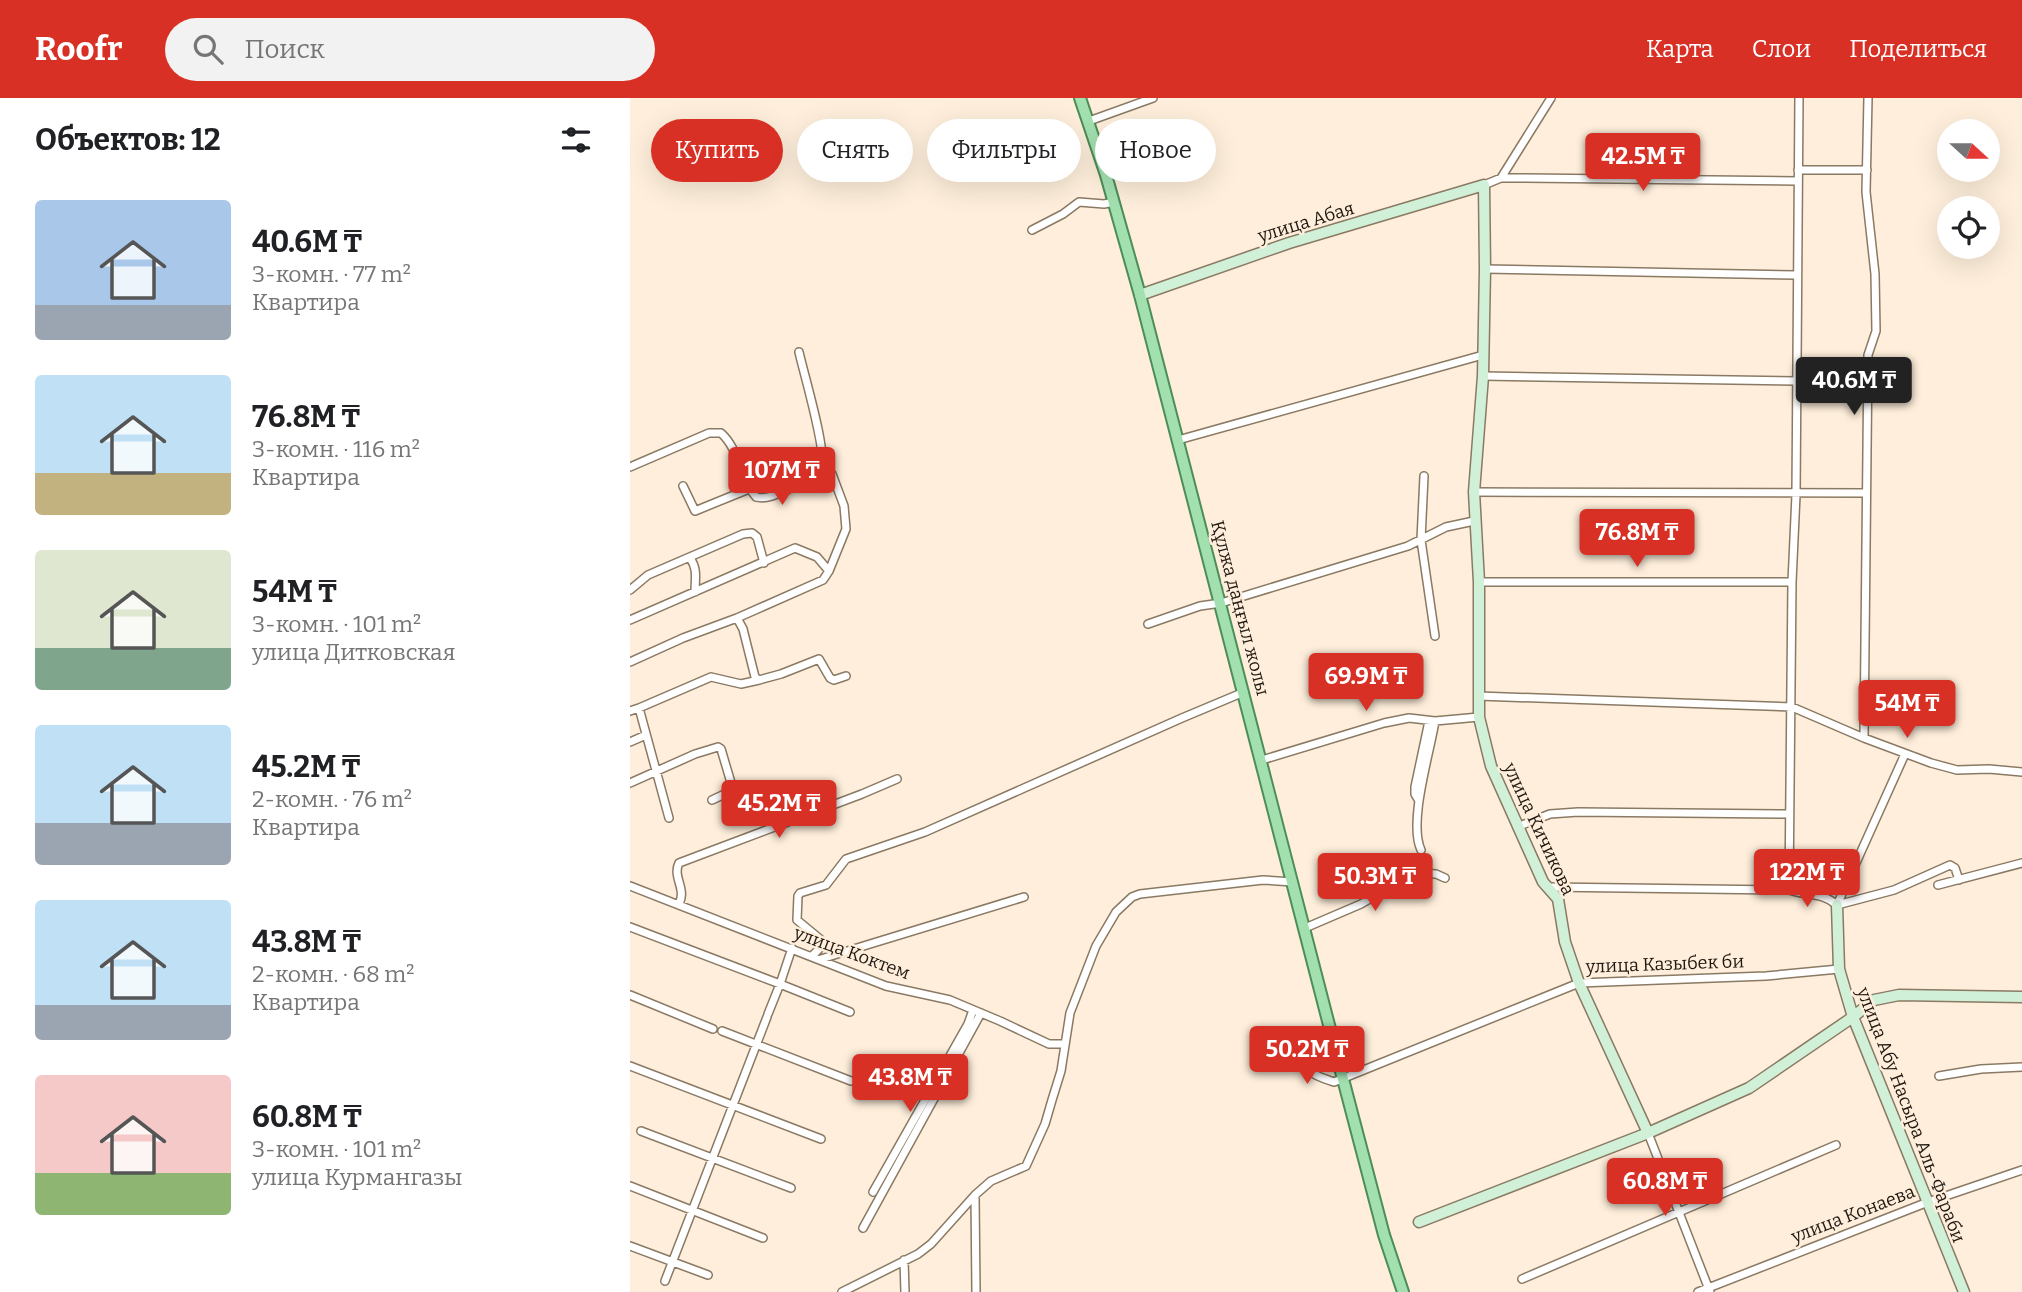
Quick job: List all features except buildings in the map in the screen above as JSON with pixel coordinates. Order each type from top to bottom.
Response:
[{"type":"main road","name":"Құлжа даңғыл жолы","points":[[1080,98],[1114,202],[1140,296],[1384,1236],[1403,1292]]},
{"type":"street","points":[[1089,121],[1153,98]]},
{"type":"street","points":[[1501,178],[1551,98]]},
{"type":"street","points":[[1789,890],[1792,582],[1796,495],[1798,98]]},
{"type":"street","points":[[1864,738],[1868,355],[1875,331],[1875,274],[1866,192],[1868,98]]},
{"type":"street","points":[[1798,170],[1867,170]]},
{"type":"street","points":[[1484,185],[1501,178],[1797,181]]},
{"type":"street","name":"улица Кичикова","points":[[1484,185],[1483,376],[1474,492],[1479,582],[1479,717],[1492,766],[1517,827],[1546,887],[1558,900],[1565,942],[1579,983],[1648,1133],[1709,1290]]},
{"type":"street","name":"улица Абая","points":[[1140,296],[1289,243],[1484,185]]},
{"type":"street","points":[[1032,230],[1063,214],[1079,202],[1114,202]]},
{"type":"street","points":[[1485,269],[1796,275]]},
{"type":"street","points":[[630,467],[709,433],[721,433],[732,443],[749,489],[756,497],[762,499],[816,475],[822,467],[821,441],[799,352]]},
{"type":"street","points":[[1178,440],[1483,355]]},
{"type":"street","points":[[1483,376],[1797,381]]},
{"type":"street","points":[[630,662],[823,580],[846,529],[844,506],[832,474],[822,467]]},
{"type":"street","points":[[1424,477],[1421,540],[1435,636]]},
{"type":"street","points":[[683,486],[695,511],[749,489]]},
{"type":"street","points":[[1474,492],[1796,495],[1866,493]]},
{"type":"street","points":[[1148,624],[1200,606],[1221,603],[1400,548],[1446,527],[1474,521]]},
{"type":"street","points":[[630,590],[648,575],[743,534],[752,533],[757,537],[764,563]]},
{"type":"street","points":[[630,620],[795,548],[817,557],[829,571]]},
{"type":"street","points":[[690,558],[695,565],[695,592]]},
{"type":"street","points":[[1479,582],[1792,582]]},
{"type":"street","points":[[737,618],[743,629],[755,677],[759,680]]},
{"type":"street","points":[[630,711],[711,677],[741,684],[781,674],[820,659],[830,678],[834,680],[846,676]]},
{"type":"street","points":[[816,958],[820,939],[797,920],[798,896],[826,885],[846,859],[925,832],[1244,692]]},
{"type":"street","points":[[1478,696],[1792,707],[1905,754],[1956,770],[2022,772]]},
{"type":"street","points":[[639,708],[669,818]]},
{"type":"street","points":[[1262,760],[1409,718],[1432,721],[1479,717]]},
{"type":"street","points":[[1421,850],[1418,843],[1419,800],[1432,721]]},
{"type":"street","points":[[630,742],[646,735]]},
{"type":"street","points":[[630,783],[695,754],[720,747],[732,789],[712,800]]},
{"type":"street","points":[[1837,905],[1905,754]]},
{"type":"street","points":[[679,904],[683,893],[676,871],[679,863],[897,779]]},
{"type":"street","points":[[1517,827],[1550,814],[1578,812],[1789,814]]},
{"type":"street","points":[[1938,885],[2022,863]]},
{"type":"street","points":[[1837,905],[1895,890],[1946,866],[1955,867],[1959,880]]},
{"type":"street","points":[[1304,928],[1362,904],[1399,881],[1418,873],[1436,874],[1445,878]]},
{"type":"street","points":[[842,1292],[904,1261],[931,1244],[990,1181],[1026,1166],[1045,1124],[1058,1081],[1070,1013],[1096,946],[1116,912],[1132,897],[1263,880],[1293,882]]},
{"type":"street","name":"улица Коктем","points":[[630,886],[886,986],[950,1000],[1049,1044],[1064,1044]]},
{"type":"street","points":[[1546,887],[1789,890],[1803,895],[1825,896],[1837,905]]},
{"type":"street","points":[[816,958],[1024,897]]},
{"type":"street","name":"улица Абу Насыра Аль-Фараби","points":[[1837,905],[1839,969],[1853,1017],[1964,1292]]},
{"type":"street","points":[[630,927],[850,1012]]},
{"type":"street","points":[[665,1281],[792,948]]},
{"type":"street","name":"улица Казыбек би","points":[[1343,1079],[1579,983],[1766,976],[1839,969]]},
{"type":"street","points":[[630,995],[851,1080]]},
{"type":"street","points":[[1419,1222],[1648,1133],[1749,1088],[1874,1000],[1899,995],[2022,997]]},
{"type":"street","points":[[873,1192],[977,1011]]},
{"type":"street","points":[[863,1228],[977,1011]]},
{"type":"street","points":[[1286,1045],[1303,1066],[1316,1075],[1334,1082],[1343,1079]]},
{"type":"street","points":[[630,1066],[821,1139]]},
{"type":"street","points":[[1939,1076],[1981,1069],[2022,1067]]},
{"type":"street","points":[[641,1131],[791,1188]]},
{"type":"street","points":[[1522,1279],[1836,1145]]},
{"type":"street","name":"улица Конаева","points":[[1698,1292],[1709,1290],[1928,1202],[2022,1170]]},
{"type":"street","points":[[630,1186],[763,1237]]},
{"type":"street","points":[[975,1195],[976,1292]]},
{"type":"street","points":[[630,1246],[708,1275]]},
{"type":"street","points":[[904,1261],[905,1292]]}]
